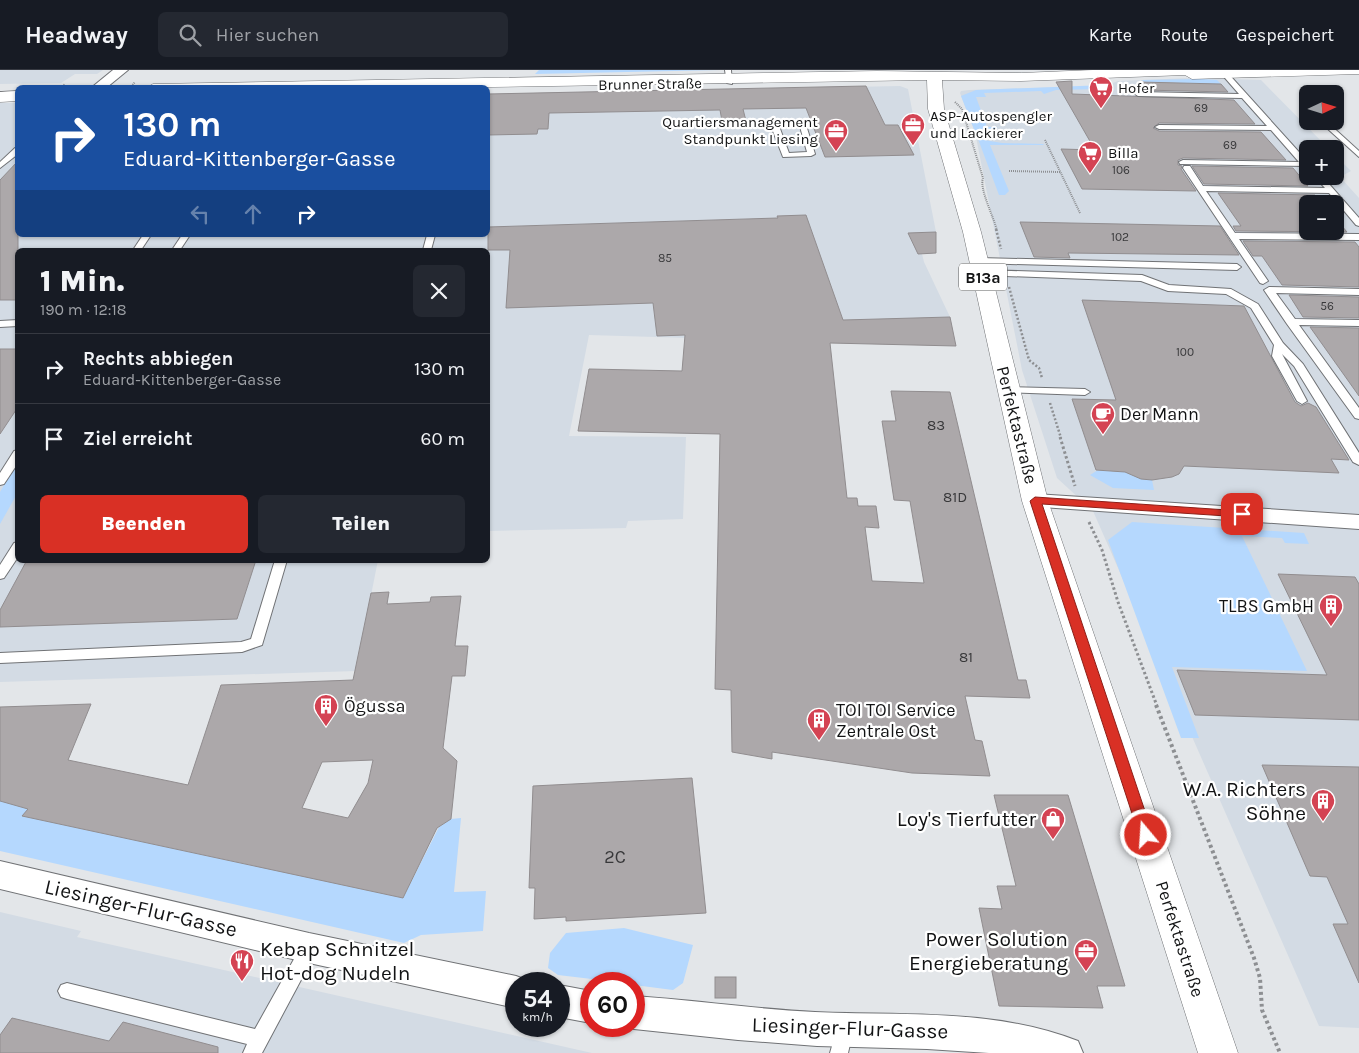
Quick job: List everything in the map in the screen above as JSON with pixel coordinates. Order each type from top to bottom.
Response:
[{"type":"main road","name":"Brunner Straße","points":[[461,85],[729,77],[902,80],[934,76],[988,82],[1219,71],[1357,70]]},
{"type":"main road","name":"Perfektastraße","points":[[934,76],[936,109],[955,170],[980,267],[1035,501],[1218,1053]]},
{"type":"main road","name":"Brunner Straße","points":[[490,88],[729,77]]},
{"type":"main road","points":[[0,90],[15,90]]},
{"type":"main road","points":[[0,97],[15,96]]},
{"type":"street","points":[[101,85],[121,70]]},
{"type":"street","points":[[1035,501],[1359,522]]},
{"type":"street","name":"Liesinger-Flur-Gasse","points":[[0,875],[309,948],[505,990]]},
{"type":"street","name":"Liesinger-Flur-Gasse","points":[[645,1013],[771,1026],[841,1042],[937,1031],[991,1035],[1039,1044],[1065,1053]]},
{"type":"lane","points":[[1184,162],[1305,164],[1246,96],[1219,71]]},
{"type":"lane","points":[[1138,94],[1246,96]]},
{"type":"lane","points":[[775,126],[786,155],[809,155],[812,152],[802,126]]},
{"type":"lane","points":[[1159,127],[1273,128]]},
{"type":"lane","points":[[1332,130],[1359,155]]},
{"type":"lane","points":[[0,166],[15,153]]},
{"type":"lane","points":[[1262,281],[1187,168],[1299,170]]},
{"type":"lane","points":[[1325,185],[1359,223]]},
{"type":"lane","points":[[1200,188],[1330,191]]},
{"type":"lane","points":[[1233,236],[1359,237]]},
{"type":"lane","points":[[139,248],[146,237]]},
{"type":"lane","points":[[177,248],[185,237]]},
{"type":"lane","points":[[980,267],[1237,267]]},
{"type":"lane","points":[[980,267],[1142,278],[1168,288],[1228,291],[1255,306],[1279,345],[1298,364],[1359,462]]},
{"type":"lane","points":[[1359,292],[1268,290],[1359,416]]},
{"type":"lane","points":[[1290,322],[1359,322]]},
{"type":"lane","points":[[0,324],[15,323]]},
{"type":"lane","points":[[1279,345],[1278,356],[1302,401]]},
{"type":"lane","points":[[1008,390],[1085,392]]},
{"type":"lane","points":[[1343,393],[1359,394]]},
{"type":"lane","points":[[0,482],[15,458]]},
{"type":"lane","points":[[0,575],[15,551]]},
{"type":"lane","points":[[0,658],[242,647],[257,642],[279,563]]},
{"type":"lane","points":[[67,992],[256,1046],[309,948]]},
{"type":"path","points":[[1045,140],[1080,212]]},
{"type":"path","points":[[1009,171],[1060,172]]},
{"type":"path","points":[[1080,503],[1102,550],[1118,602],[1254,958],[1260,978],[1262,1010],[1280,1053]]},
{"type":"shaded area","points":[[0,70],[103,70],[97,74],[75,74],[61,83],[0,84]]},
{"type":"shaded area","points":[[539,70],[720,70],[535,74]]},
{"type":"shaded area","points":[[1190,78],[1261,80],[1299,119],[1299,130],[1310,130],[1320,140],[1299,140],[1299,185],[1344,185],[1344,181],[1359,198],[1359,1028],[1319,1026],[1093,511],[1057,478],[1022,370],[975,132],[960,93],[961,91],[969,90],[1105,86],[1118,81]]},
{"type":"shaded area","points":[[1142,80],[1217,80],[1221,84],[1145,82]]},
{"type":"shaded area","points":[[1105,85],[1097,89],[1056,90],[1044,94],[1041,91],[984,93],[986,97],[976,97],[987,127],[998,127],[989,132],[975,132],[961,96],[976,90]]},
{"type":"shaded area","points":[[900,86],[908,89],[936,232],[936,243],[929,244],[933,254],[922,254],[950,317],[956,346],[589,335],[569,436],[686,437],[683,519],[628,521],[626,528],[490,531],[490,248],[15,248],[15,563],[377,563],[356,671],[0,682],[0,103],[15,103],[15,237],[490,237],[490,94]]},
{"type":"shaded area","points":[[978,139],[1002,143],[1044,145],[990,145],[1009,191],[1005,195],[999,195]]},
{"type":"shaded area","points":[[1344,164],[1351,171],[1344,175]]},
{"type":"shaded area","points":[[15,466],[15,498],[0,524],[0,492]]},
{"type":"shaded area","points":[[1098,470],[1125,472],[1141,479],[1152,480],[1154,490],[1113,488],[1090,475]]},
{"type":"shaded area","points":[[1132,522],[1304,533],[1309,544],[1285,543],[1282,538],[1242,536],[1307,671],[1172,667],[1199,738],[1181,738],[1108,540]]},
{"type":"shaded area","points":[[0,799],[28,809],[23,816],[403,898],[439,827],[451,819],[461,818],[454,892],[486,891],[483,931],[421,935],[404,943],[0,851]]},
{"type":"shaded area","points":[[0,912],[81,931],[77,937],[505,1033],[505,1037],[521,1037],[592,1053],[0,1053]]},
{"type":"shaded area","points":[[624,928],[693,945],[683,983],[673,990],[645,986],[645,972],[580,972],[580,978],[570,976],[570,972],[554,972],[548,968],[550,953],[566,933]]},
{"type":"building","points":[[1072,81],[1072,94],[1234,100],[1255,124],[1159,123],[1153,128],[1159,131],[1261,132],[1286,160],[1183,158],[1178,160],[1178,165],[1182,166],[1181,169],[1196,191],[1082,189],[1061,149],[1095,150],[1056,82]]},
{"type":"building","points":[[1138,82],[1221,84],[1228,92],[1143,90]]},
{"type":"building","points":[[866,86],[885,125],[898,125],[914,155],[825,157],[806,108],[743,109],[746,121],[722,121],[720,110],[549,113],[548,129],[538,129],[537,134],[490,135],[490,94]]},
{"type":"building","points":[[15,164],[15,237],[18,237],[18,248],[15,248],[15,300],[0,300],[0,180]]},
{"type":"building","points":[[1192,166],[1293,168],[1299,175],[1299,185],[1308,186],[1204,184]]},
{"type":"building","points":[[1218,193],[1315,195],[1299,195],[1299,232],[1236,231],[1233,226],[1241,226]]},
{"type":"building","points":[[806,215],[843,320],[950,317],[956,346],[830,343],[847,498],[857,498],[858,506],[876,506],[879,528],[865,527],[872,581],[924,583],[910,501],[894,500],[882,421],[896,421],[891,391],[950,392],[1018,680],[1026,680],[1030,698],[965,696],[975,740],[982,741],[990,776],[912,773],[772,752],[772,759],[732,752],[731,690],[715,689],[720,434],[578,431],[589,369],[682,371],[685,335],[657,336],[653,303],[506,308],[510,250],[490,250],[488,248],[490,227],[778,218],[777,216]]},
{"type":"building","points":[[1020,222],[1220,226],[1239,255],[1068,253],[1070,258],[1034,257]]},
{"type":"building","points":[[936,232],[936,253],[918,254],[908,233]]},
{"type":"building","points":[[1243,241],[1355,242],[1359,247],[1359,287],[1282,285],[1262,256],[1253,256]]},
{"type":"building","points":[[1289,295],[1359,297],[1359,318],[1303,317]]},
{"type":"building","name":"Der Mann","points":[[1082,300],[1244,306],[1295,402],[1301,406],[1308,403],[1316,407],[1349,460],[1331,459],[1339,473],[1184,466],[1179,474],[1152,480],[1141,479],[1125,472],[1096,470],[1072,399],[1116,400]]},
{"type":"building","points":[[1310,327],[1359,328],[1359,396]]},
{"type":"building","points":[[0,349],[15,349],[15,412],[0,434]]},
{"type":"building","points":[[25,563],[255,563],[237,619],[0,627],[0,610]]},
{"type":"building","name":"TLBS GmbH","points":[[1278,574],[1355,577],[1359,584],[1359,720],[1195,715],[1177,670],[1327,675]]},
{"type":"building","name":"Ögussa","points":[[389,592],[387,604],[430,602],[431,597],[461,596],[455,646],[468,646],[465,676],[452,676],[443,748],[457,761],[451,819],[437,828],[403,898],[22,816],[28,809],[0,801],[0,707],[91,704],[68,760],[188,785],[221,685],[353,680],[371,593]],"holes":[[[373,760],[368,783],[348,818],[302,808],[322,762]]]},
{"type":"building","name":"W.A. Richters Söhne","points":[[1262,765],[1359,767],[1359,983],[1333,924],[1348,924],[1327,877],[1310,876]]},
{"type":"building","points":[[692,778],[706,913],[566,921],[566,917],[534,919],[535,888],[529,888],[533,786]]},
{"type":"building","points":[[994,795],[1068,795],[1125,986],[1097,986],[1103,1008],[999,1006],[979,908],[1002,909],[997,886],[1016,886]]},
{"type":"building","points":[[715,977],[736,977],[736,998],[715,998]]},
{"type":"building","points":[[12,1018],[109,1041],[123,1022],[218,1047],[218,1053],[0,1053],[0,1035]]},
{"type":"place","name":"Hofer","points":[[1101,109]]},
{"type":"place","name":"ASP-Autospengler und Lackierer","points":[[913,146]]},
{"type":"place","name":"Quartiersmanagement Standpunkt Liesing","points":[[836,152]]},
{"type":"place","name":"Billa","points":[[1090,174]]},
{"type":"place","name":"Der Mann","points":[[1103,435]]},
{"type":"place","name":"TLBS GmbH","points":[[1331,627]]},
{"type":"place","name":"Ögussa","points":[[326,727]]},
{"type":"place","name":"TOI TOI Service Zentrale Ost","points":[[819,741]]},
{"type":"place","name":"W.A. Richters Söhne","points":[[1323,822]]},
{"type":"place","name":"Loy's Tierfutter","points":[[1053,840]]},
{"type":"place","name":"Power Solution Energieberatung","points":[[1086,972]]},
{"type":"place","name":"Kebap Schnitzel Hot-dog Nudeln","points":[[242,982]]},
{"type":"route","points":[[1146,835],[1035,501],[1242,514]]}]
